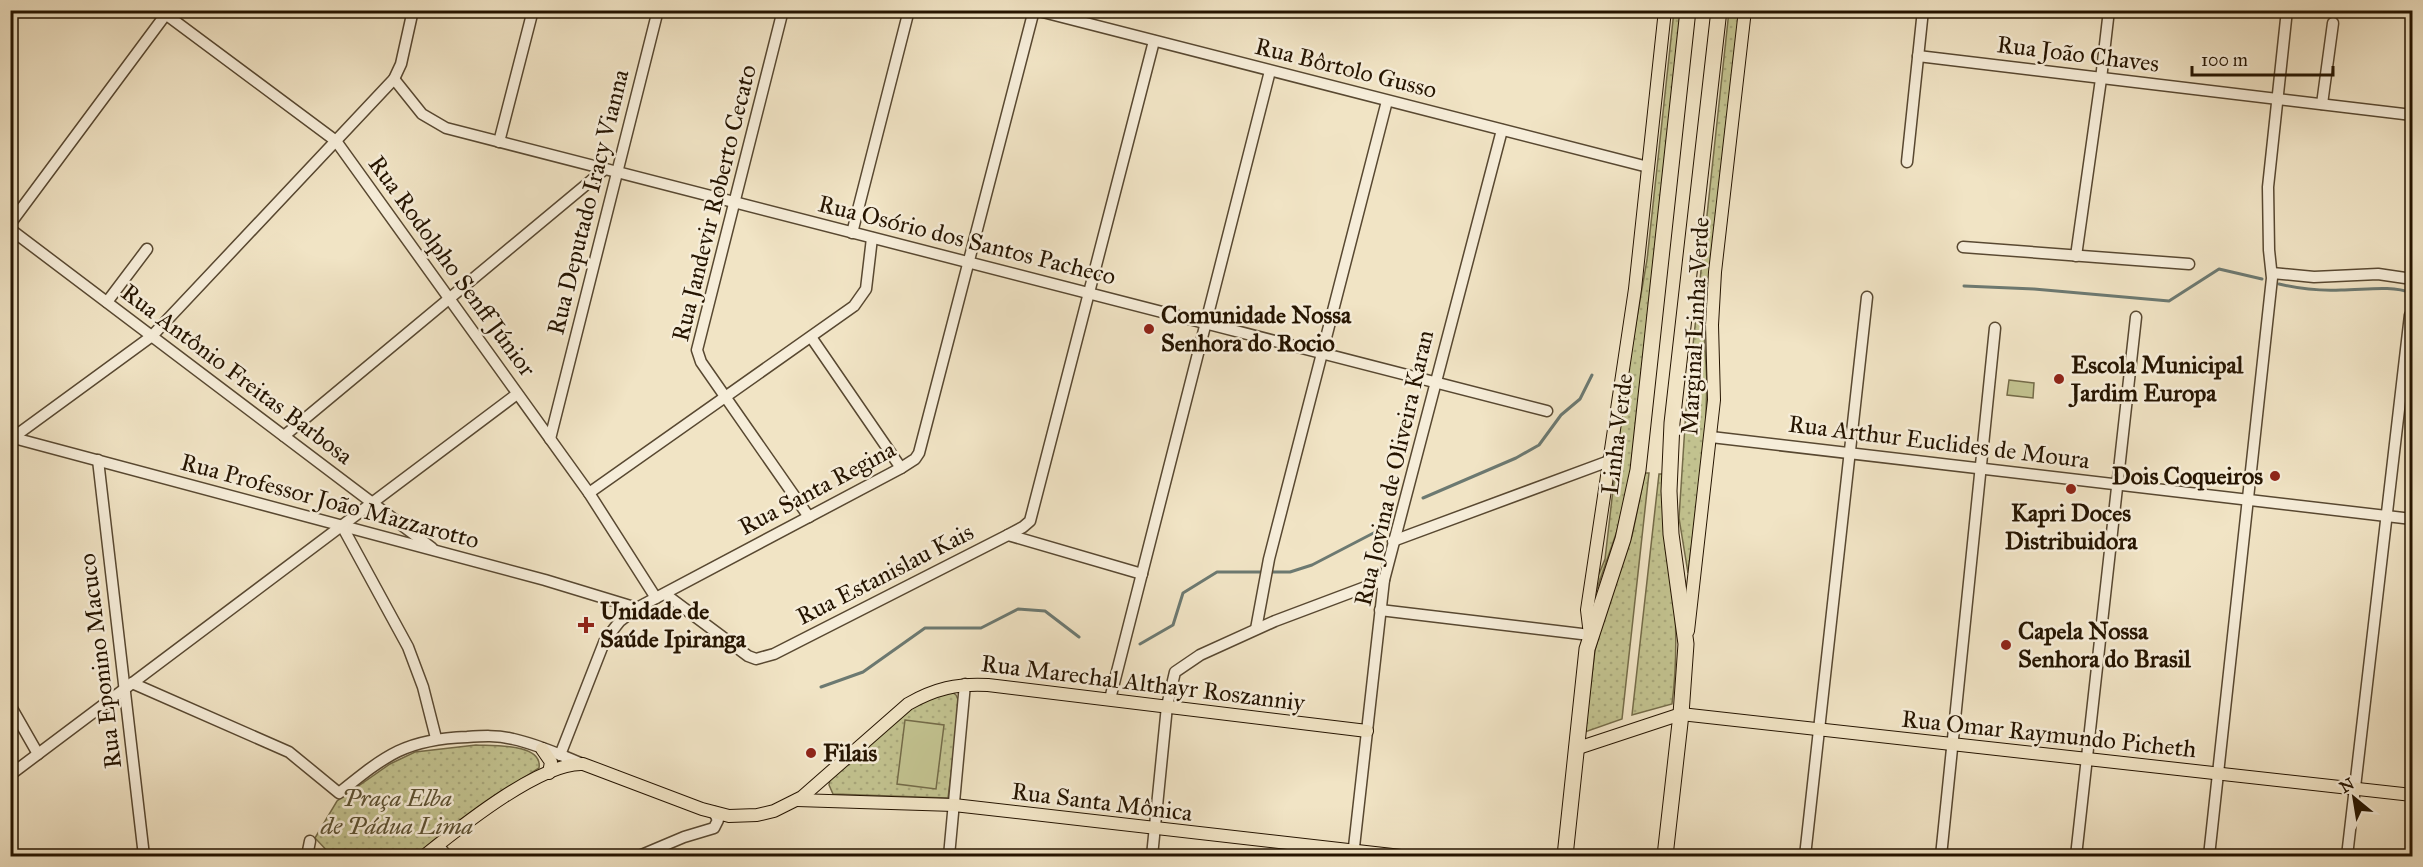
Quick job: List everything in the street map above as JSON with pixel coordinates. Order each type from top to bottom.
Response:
[{"type":"highway","name":"Linha Verde","points":[[1565,856],[1584,668],[1590,635],[1623,538],[1638,470],[1688,10]]},
{"type":"highway","points":[[1665,856],[1681,714],[1686,644],[1671,534],[1669,491],[1672,423],[1719,10]]},
{"type":"main road","points":[[1590,635],[1587,610],[1635,289],[1665,10]]},
{"type":"main road","name":"Marginal Linha Verde","points":[[1686,644],[1714,400],[1712,325],[1714,272],[1745,10]]},
{"type":"main road","name":"Rua Marechal Althayr Roszanniy","points":[[583,764],[729,816],[750,816],[774,811],[797,800],[816,787],[908,704],[937,689],[965,684],[1367,730]]},
{"type":"main road","points":[[1575,749],[1681,714]]},
{"type":"main road","name":"Rua Omar Raymundo Picheth","points":[[1681,714],[2412,795]]},
{"type":"main road","points":[[542,749],[551,762],[549,772]]},
{"type":"main road","points":[[424,856],[505,795],[568,764],[583,764]]},
{"type":"main road","name":"Rua Santa Mônica","points":[[797,800],[954,805],[1353,854],[1401,856]]},
{"type":"street","points":[[12,438],[152,336],[336,141],[394,79],[401,64],[413,10]]},
{"type":"street","points":[[499,142],[533,10]]},
{"type":"street","name":"Rua Deputado Iracy Vianna","points":[[550,439],[658,10]]},
{"type":"street","name":"Rua Jandevir Roberto Cecato","points":[[783,10],[696,350],[701,362],[809,517]]},
{"type":"street","points":[[852,232],[909,10]]},
{"type":"street","name":"Rua Bôrtolo Gusso","points":[[1035,10],[1057,13],[1154,41],[1648,167]]},
{"type":"street","name":"Rua Santa Regina","points":[[560,755],[605,640],[620,621],[660,596],[901,468],[915,459],[919,453],[1035,10]]},
{"type":"street","points":[[1907,162],[1923,10]]},
{"type":"street","points":[[2076,256],[2109,10]]},
{"type":"street","points":[[2209,856],[2272,275],[2269,250],[2268,187],[2287,10]]},
{"type":"street","points":[[10,224],[165,12]]},
{"type":"street","name":"Rua Rodolpho Senff Júnior","points":[[165,12],[336,141],[660,596]]},
{"type":"street","points":[[2322,104],[2333,22]]},
{"type":"street","points":[[1008,535],[1030,521],[1154,41]]},
{"type":"street","name":"Rua João Chaves","points":[[1918,56],[2412,115]]},
{"type":"street","points":[[1110,699],[1270,71]]},
{"type":"street","name":"Rua Osório dos Santos Pacheco","points":[[394,79],[414,106],[429,120],[446,129],[1547,411]]},
{"type":"street","points":[[1256,629],[1269,559],[1387,100]]},
{"type":"street","name":"Rua Jovina de Oliveira Karan","points":[[1353,854],[1384,580],[1502,130]]},
{"type":"street","points":[[284,436],[605,169]]},
{"type":"street","name":"Rua Antônio Freitas Barbosa","points":[[10,229],[437,552]]},
{"type":"street","points":[[589,494],[845,313],[861,298],[868,279],[872,238]]},
{"type":"street","points":[[1963,247],[2189,264]]},
{"type":"street","points":[[107,302],[147,249]]},
{"type":"street","points":[[2272,275],[2314,277],[2378,274],[2412,279]]},
{"type":"street","points":[[1805,856],[1867,297]]},
{"type":"street","points":[[2347,856],[2410,315]]},
{"type":"street","points":[[2076,856],[2136,317]]},
{"type":"street","points":[[1941,856],[1995,328]]},
{"type":"street","points":[[811,337],[901,468]]},
{"type":"street","points":[[10,775],[517,394]]},
{"type":"street","name":"Rua Arthur Euclides de Moura","points":[[1711,437],[2412,519]]},
{"type":"street","name":"Rua Professor João Mazzarotto","points":[[12,438],[638,608]]},
{"type":"street","name":"Rua Eponino Macuco","points":[[98,460],[128,686],[145,856]]},
{"type":"street","points":[[1394,541],[1609,461]]},
{"type":"street","points":[[342,526],[408,647],[423,687],[436,738]]},
{"type":"street","name":"Rua Estanislau Kais","points":[[660,596],[740,652],[756,659],[1008,535],[1142,574]]},
{"type":"street","points":[[1152,856],[1167,706],[1172,677],[1180,667],[1256,629],[1308,607],[1384,580]]},
{"type":"street","points":[[1380,610],[1590,635]]},
{"type":"street","points":[[949,856],[965,684]]},
{"type":"street","name":"Rua Marechal Althayr Roszanniy","points":[[128,686],[289,752],[339,793],[391,754],[420,741],[436,738],[499,736],[583,764]]},
{"type":"street","points":[[10,705],[38,754]]},
{"type":"street","points":[[639,856],[710,829],[718,822],[718,817],[714,812]]},
{"type":"street","points":[[307,856],[310,841]]},
{"type":"street","points":[[438,845],[447,856]]},
{"type":"green space","points":[[1674,11],[1682,11],[1632,468],[1617,531],[1593,600],[1594,573],[1599,574],[1605,559],[1625,386],[1647,260]]},
{"type":"green space","points":[[1729,11],[1740,11],[1704,332],[1707,382],[1705,442],[1688,573],[1679,518],[1686,410]]},
{"type":"green space","points":[[2009,380],[2034,383],[2033,398],[2007,395]]},
{"type":"green space","points":[[1645,473],[1649,473],[1622,719],[1585,732],[1595,650],[1612,589],[1632,536]]},
{"type":"green space","points":[[1659,474],[1663,474],[1674,589],[1676,647],[1672,704],[1632,715]]},
{"type":"green space","points":[[952,692],[960,704],[948,798],[833,794],[829,785],[830,779],[886,728],[919,702]]},
{"type":"green space","points":[[905,720],[944,725],[936,789],[897,784]]},
{"type":"green space","name":"Praça Elba de Pádua Lima","points":[[476,745],[504,746],[525,750],[538,760],[539,768],[478,807],[414,856],[332,856],[315,838],[337,801],[390,764],[415,752]]},
{"type":"waterway","points":[[1964,286],[2034,289],[2169,301],[2219,269],[2262,279]]},
{"type":"waterway","points":[[2279,284],[2318,290],[2386,289],[2412,293]]},
{"type":"waterway","points":[[1423,498],[1516,458],[1539,445],[1561,415],[1580,399],[1592,375]]},
{"type":"waterway","points":[[1140,644],[1173,625],[1183,593],[1217,572],[1290,572],[1312,565],[1387,526]]},
{"type":"waterway","points":[[821,687],[863,672],[925,628],[981,628],[1018,609],[1045,611],[1079,637]]},
{"type":"place","name":"Comunidade Nossa Senhora do Rocio","points":[[1149,329]]},
{"type":"place","name":"Escola Municipal Jardim Europa","points":[[2059,379]]},
{"type":"place","name":"Dois Coqueiros","points":[[2275,476]]},
{"type":"place","name":"Kapri Doces Distribuidora","points":[[2071,489]]},
{"type":"place","name":"Unidade de Saúde Ipiranga","points":[[586,625]]},
{"type":"place","name":"Capela Nossa Senhora do Brasil","points":[[2006,645]]},
{"type":"place","name":"Filais","points":[[811,753]]}]
